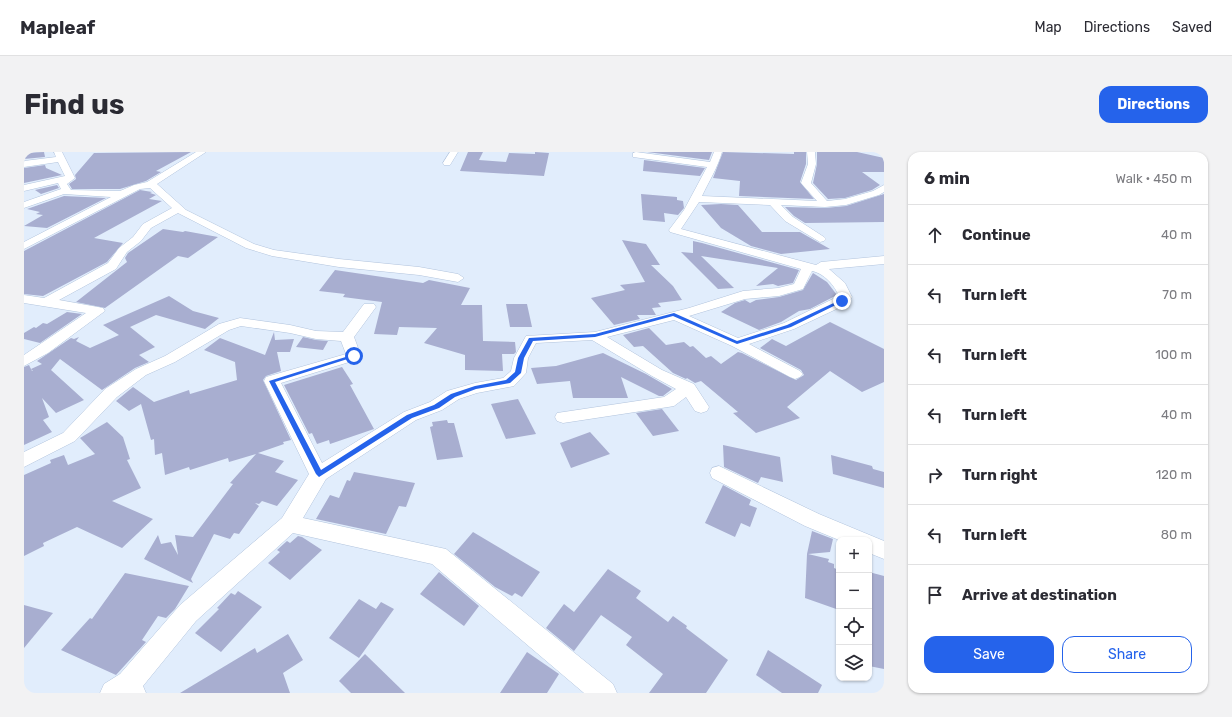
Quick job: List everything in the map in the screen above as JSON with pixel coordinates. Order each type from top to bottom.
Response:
[{"type":"street","points":[[24,246],[141,185],[149,185],[202,152]]},
{"type":"street","points":[[447,163],[454,152]]},
{"type":"street","points":[[718,152],[714,165],[708,172],[696,199],[684,219],[674,230],[815,268],[841,286],[846,297],[842,301],[789,326],[737,343]]},
{"type":"street","points":[[811,152],[812,164],[806,183],[825,204]]},
{"type":"street","points":[[24,164],[59,155],[70,178]]},
{"type":"street","points":[[636,155],[669,156],[714,165]]},
{"type":"street","points":[[24,188],[70,178]]},
{"type":"street","points":[[65,191],[62,183],[70,178]]},
{"type":"street","points":[[149,185],[163,195],[178,209],[239,241],[272,253],[339,263],[419,271],[458,278]]},
{"type":"street","points":[[696,199],[825,204],[846,202],[876,193],[884,188]]},
{"type":"street","points":[[24,205],[65,191],[68,193],[123,194]]},
{"type":"street","points":[[774,203],[777,208],[793,221],[820,239]]},
{"type":"street","points":[[46,302],[112,266],[123,250],[137,239],[147,226],[178,209]]},
{"type":"street","points":[[125,690],[188,613],[289,524],[319,474],[410,416],[436,406],[453,395],[475,388],[508,382],[518,373],[521,358],[531,339],[595,336],[694,311],[743,295],[779,292],[799,286],[815,268],[821,266],[884,260]]},
{"type":"street","points":[[24,299],[98,311],[43,350],[24,361]]},
{"type":"street","points":[[347,337],[369,307]]},
{"type":"street","points":[[674,315],[737,343],[795,374]]},
{"type":"street","points":[[24,460],[70,437],[111,393],[141,372],[170,359],[224,327],[240,322],[290,329],[316,335],[347,337]]},
{"type":"street","points":[[595,336],[657,373],[688,388],[701,407]]},
{"type":"street","points":[[319,474],[272,381],[354,356],[347,337]]},
{"type":"street","points":[[563,417],[668,402],[688,388]]},
{"type":"street","points":[[719,473],[812,520],[853,537]]},
{"type":"street","points":[[289,524],[438,556],[604,693]]},
{"type":"street","points":[[872,545],[884,550]]},
{"type":"building","points":[[44,152],[45,157],[24,159],[24,153]]},
{"type":"building","points":[[191,152],[156,171],[161,172],[146,181],[120,189],[72,189],[69,184],[76,179],[75,175],[94,153]]},
{"type":"building","points":[[468,152],[483,152],[479,160],[506,162],[509,153],[549,153],[544,176],[460,171]]},
{"type":"building","points":[[647,152],[712,152],[709,160]]},
{"type":"building","points":[[723,152],[794,154],[794,152],[806,152],[806,164],[800,182],[814,199],[739,196],[740,181],[713,178]]},
{"type":"building","points":[[817,152],[857,152],[884,158],[884,172],[862,172],[880,185],[872,190],[845,198],[828,199],[813,183],[817,164]]},
{"type":"building","points":[[644,160],[705,168],[700,176],[643,171]]},
{"type":"building","points":[[45,165],[46,168],[62,175],[24,183],[24,168]]},
{"type":"building","points":[[57,185],[59,188],[41,194],[35,190]]},
{"type":"building","points":[[140,190],[152,192],[150,193],[156,195],[149,199],[162,201],[94,238],[123,243],[107,262],[43,296],[24,294],[24,251]]},
{"type":"building","points":[[641,194],[677,197],[677,200],[683,201],[684,208],[678,215],[664,213],[665,222],[643,220]]},
{"type":"building","points":[[884,194],[884,222],[805,223],[794,216],[785,207],[825,208],[846,206]]},
{"type":"building","points":[[64,196],[106,198],[47,228],[24,226],[43,215],[36,214],[40,212],[27,209]]},
{"type":"building","points":[[701,205],[738,205],[762,232],[800,232],[830,249],[781,254],[751,246],[721,228]]},
{"type":"building","points":[[163,229],[218,237],[188,258],[178,256],[105,308],[76,302],[127,262],[125,258],[128,253]]},
{"type":"building","points":[[622,240],[646,244],[660,265],[651,265],[673,286],[682,300],[658,303],[661,307],[652,308],[656,315],[637,315],[640,319],[614,325],[591,298],[625,290],[620,285],[645,282]]},
{"type":"building","points":[[693,241],[799,270],[793,283],[778,286],[773,284],[756,286],[778,268],[701,256],[734,288],[718,289],[681,252],[693,253]]},
{"type":"building","points":[[335,270],[423,283],[429,280],[470,288],[461,305],[482,305],[483,341],[515,342],[516,352],[514,354],[502,354],[503,371],[465,370],[465,355],[424,343],[437,328],[399,327],[397,335],[374,334],[382,302],[343,297],[345,294],[319,291]]},
{"type":"building","points":[[813,273],[827,282],[837,295],[810,309],[799,311],[781,322],[759,330],[721,312],[735,303],[745,300],[750,303],[756,300],[779,297],[803,290]]},
{"type":"building","points":[[169,296],[193,311],[219,318],[205,329],[156,315],[130,327],[155,347],[139,355],[149,362],[135,368],[102,390],[60,359],[51,370],[84,400],[56,413],[42,398],[49,417],[43,420],[52,432],[24,445],[24,367],[29,365],[31,369],[42,364],[37,361],[71,338],[74,339],[79,337],[76,341],[90,348],[119,335],[103,325]]},
{"type":"building","points":[[506,304],[527,304],[532,327],[510,327]]},
{"type":"building","points":[[67,312],[82,314],[40,343],[24,339],[24,333],[43,323],[47,324]]},
{"type":"building","points":[[830,322],[884,349],[884,382],[862,392],[830,371],[787,407],[800,418],[756,433],[733,413],[738,412],[701,381],[695,383],[687,378],[686,379],[673,373],[643,346],[634,347],[623,335],[649,328],[666,345],[684,342],[690,347],[693,346],[706,358],[711,356],[721,364],[738,352],[742,353],[796,380],[804,375],[801,370],[760,348],[772,339],[786,346]]},
{"type":"building","points":[[274,332],[275,340],[294,339],[290,352],[277,352],[281,371],[266,376],[263,380],[291,440],[258,453],[284,461],[275,472],[298,480],[277,506],[262,501],[259,504],[255,503],[259,506],[239,534],[234,533],[230,539],[214,534],[191,579],[193,583],[144,559],[158,535],[161,544],[171,542],[178,555],[175,535],[193,537],[233,484],[230,483],[256,454],[229,462],[228,458],[190,470],[189,467],[165,475],[162,453],[155,455],[154,439],[151,440],[141,404],[129,411],[116,401],[133,387],[154,402],[189,390],[190,394],[237,380],[235,362],[204,350],[220,338],[265,355]]},
{"type":"building","points":[[303,337],[328,341],[323,350],[296,347]]},
{"type":"building","points":[[603,353],[646,374],[672,389],[663,396],[659,396],[621,377],[628,398],[573,398],[570,381],[537,384],[531,368],[556,366]]},
{"type":"building","points":[[342,367],[353,384],[350,385],[374,429],[330,444],[329,440],[317,444],[312,433],[309,434],[284,385]]},
{"type":"building","points":[[518,399],[536,434],[506,439],[491,404]]},
{"type":"building","points":[[662,409],[679,431],[653,436],[636,413]]},
{"type":"building","points":[[447,420],[448,423],[454,423],[463,457],[437,460],[430,427],[433,426],[432,422]]},
{"type":"building","points":[[107,422],[123,437],[130,459],[127,460],[141,488],[112,501],[153,519],[122,548],[77,527],[43,543],[44,546],[24,556],[24,475],[51,463],[50,460],[64,455],[68,465],[95,454],[80,438]]},
{"type":"building","points":[[590,432],[610,454],[571,468],[560,443]]},
{"type":"building","points":[[723,445],[780,457],[783,482],[761,477],[758,483],[724,467]]},
{"type":"building","points":[[831,455],[872,466],[873,469],[884,472],[884,488],[833,474]]},
{"type":"building","points":[[354,472],[415,483],[406,507],[399,506],[386,534],[316,519],[330,495],[339,498],[347,480],[350,481]]},
{"type":"building","points":[[723,485],[751,500],[749,505],[757,508],[750,527],[741,523],[735,537],[705,523]]},
{"type":"building","points":[[812,531],[833,539],[830,552],[808,554],[829,559],[828,562],[834,564],[834,568],[836,569],[836,609],[805,598],[807,554]]},
{"type":"building","points":[[473,532],[540,572],[522,597],[515,593],[512,596],[495,587],[454,554]]},
{"type":"building","points":[[298,536],[322,550],[290,580],[268,563],[280,552],[277,550],[287,541],[290,543]]},
{"type":"building","points":[[608,569],[641,591],[636,598],[668,622],[673,616],[687,626],[686,628],[728,660],[706,693],[649,693],[663,674],[626,645],[632,637],[601,615],[574,651],[546,628],[564,604],[574,612]]},
{"type":"building","points":[[439,572],[479,606],[464,626],[420,594]]},
{"type":"building","points":[[125,573],[189,586],[175,609],[166,618],[158,616],[142,640],[146,642],[116,675],[61,650],[90,618],[92,619]]},
{"type":"building","points":[[872,573],[884,576],[884,669],[872,667]]},
{"type":"building","points":[[238,591],[262,607],[221,652],[195,633],[219,609],[217,608],[231,593],[235,595]]},
{"type":"building","points":[[359,599],[376,609],[381,602],[394,609],[359,658],[329,638]]},
{"type":"building","points":[[24,605],[53,613],[24,648]]},
{"type":"building","points":[[288,634],[303,660],[283,673],[290,693],[180,693],[255,648],[257,653]]},
{"type":"building","points":[[768,650],[822,685],[818,693],[782,693],[756,675]]},
{"type":"building","points":[[527,652],[559,674],[547,693],[500,693]]},
{"type":"building","points":[[365,654],[405,693],[351,693],[339,681]]},
{"type":"route","points":[[354,356],[272,381],[319,474],[410,416],[436,406],[453,395],[475,388],[508,382],[518,373],[521,358],[531,339],[595,336],[674,315],[737,343],[789,326],[833,307],[842,301]]}]
